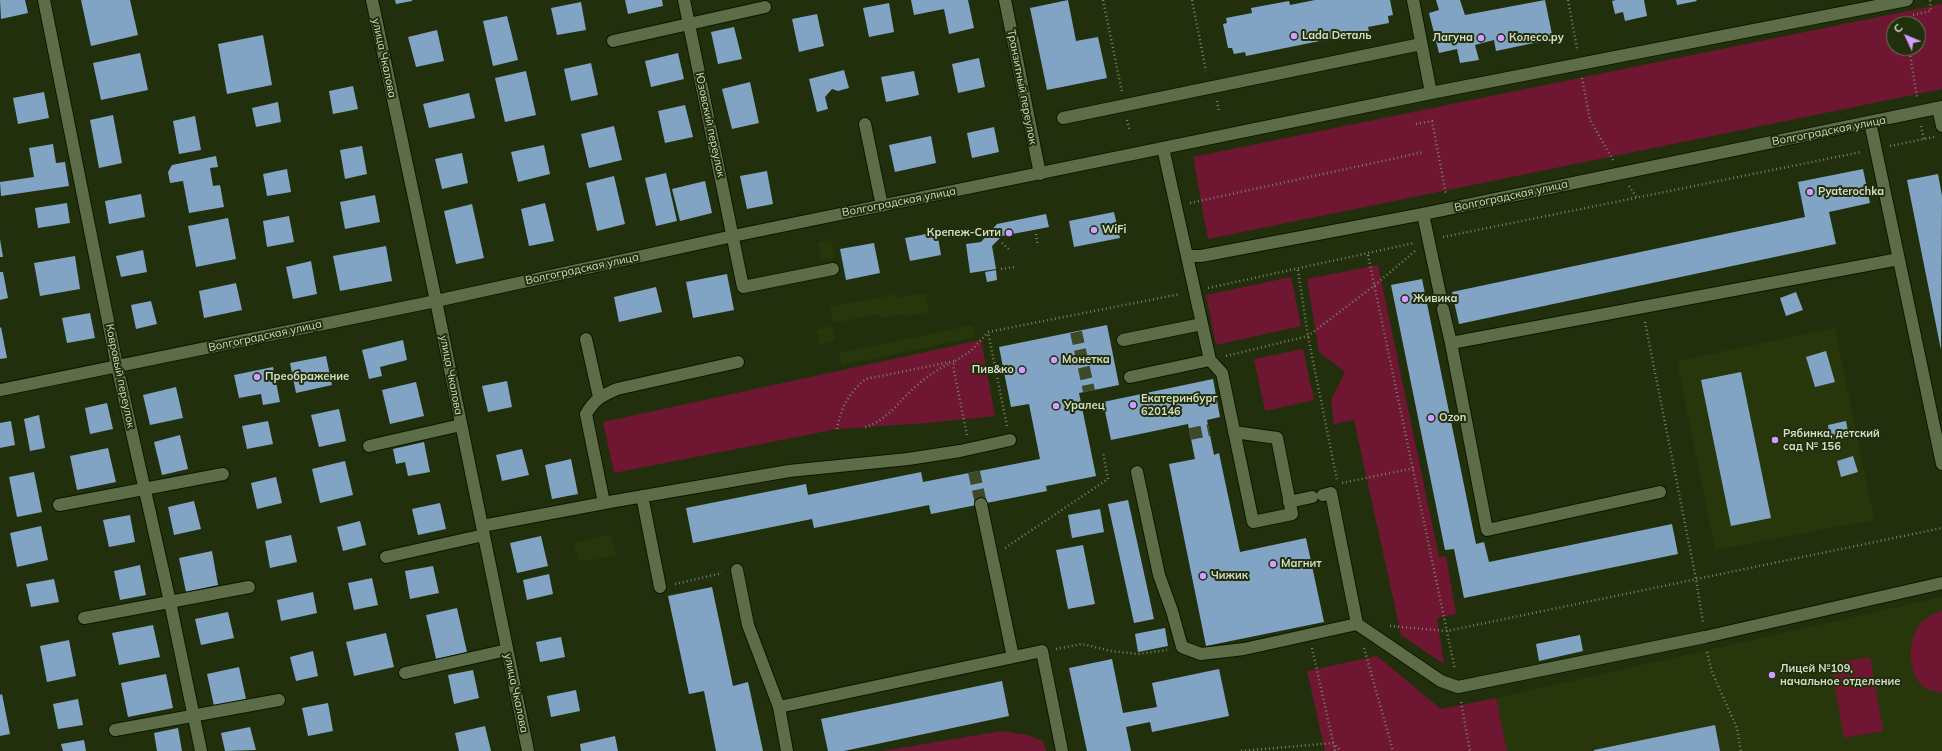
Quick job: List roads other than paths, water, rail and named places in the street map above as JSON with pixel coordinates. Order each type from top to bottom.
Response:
[{"type":"street","name":"Ковровый переулок","points":[[44,0],[117,366],[170,602],[201,751]]},
{"type":"street","name":"улица Чкалова","points":[[372,0],[436,301],[528,751]]},
{"type":"street","name":"Юзовский переулок","points":[[684,0],[743,287],[833,269]]},
{"type":"street","name":"Транзитный переулок","points":[[1005,0],[1040,174]]},
{"type":"street","points":[[1413,0],[1431,93]]},
{"type":"street","name":"Волгоградская улица","points":[[0,390],[436,301],[733,236],[1431,93],[1907,0]]},
{"type":"street","points":[[612,42],[765,7]]},
{"type":"street","points":[[1063,118],[1422,44]]},
{"type":"street","name":"Волгоградская улица","points":[[1188,256],[1201,256],[1423,214],[1940,108]]},
{"type":"street","points":[[1940,108],[1942,126]]},
{"type":"street","points":[[1870,122],[1942,464]]},
{"type":"street","points":[[866,124],[882,206]]},
{"type":"street","points":[[1163,148],[1196,291],[1210,360],[1222,373],[1234,432],[1253,522],[1292,514],[1277,438],[1234,432]]},
{"type":"street","points":[[1423,214],[1451,343],[1488,530],[1660,492]]},
{"type":"street","points":[[1451,343],[1899,259]]},
{"type":"street","points":[[1123,340],[1202,324]]},
{"type":"street","points":[[586,339],[599,397]]},
{"type":"street","points":[[1130,377],[1210,360]]},
{"type":"street","points":[[604,503],[586,414],[599,397],[617,389],[738,362]]},
{"type":"street","points":[[369,446],[461,425]]},
{"type":"street","points":[[386,557],[483,531],[604,503],[789,471],[908,459],[970,449],[1010,440]]},
{"type":"street","points":[[1137,472],[1159,575],[1172,611],[1182,648],[1201,654],[1244,649],[1357,624]]},
{"type":"street","points":[[59,505],[223,474]]},
{"type":"street","points":[[1290,502],[1331,493],[1357,624],[1441,681],[1458,687],[1705,637],[1942,583]]},
{"type":"street","points":[[642,496],[660,587]]},
{"type":"street","points":[[981,504],[1013,657]]},
{"type":"street","points":[[737,570],[748,624],[779,707],[787,751]]},
{"type":"street","points":[[84,618],[249,587]]},
{"type":"street","points":[[405,673],[507,650]]},
{"type":"street","points":[[779,707],[1042,651],[1062,751]]},
{"type":"street","points":[[115,730],[279,700]]},
{"type":"tunnel","points":[[1076,332],[1089,391]]},
{"type":"tunnel","points":[[1190,434],[1209,430]]},
{"type":"tunnel","points":[[974,472],[981,504]]},
{"type":"place","name":"Lada Dеталь","points":[[1294,36]]},
{"type":"place","name":"Лагуна","points":[[1481,38]]},
{"type":"place","name":"Колесо.ру","points":[[1501,38]]},
{"type":"place","name":"Pyaterochka","points":[[1810,192]]},
{"type":"place","name":"WiFi","points":[[1094,230]]},
{"type":"place","name":"Крепеж-Сити","points":[[1009,233]]},
{"type":"place","name":"Живика","points":[[1405,299]]},
{"type":"place","name":"Монетка","points":[[1054,360]]},
{"type":"place","name":"Пив&ко","points":[[1022,370]]},
{"type":"place","name":"Преображение","points":[[257,377]]},
{"type":"place","name":"Екатеринбург 620146","points":[[1133,405]]},
{"type":"place","name":"Уралец","points":[[1056,406]]},
{"type":"place","name":"Ozon","points":[[1431,418]]},
{"type":"place","name":"Рябинка, детский сад № 156","points":[[1775,440]]},
{"type":"place","name":"Магнит","points":[[1273,564]]},
{"type":"place","name":"Чижик","points":[[1203,576]]},
{"type":"place","name":"Лицей №109, начальное отделение","points":[[1772,675]]}]
